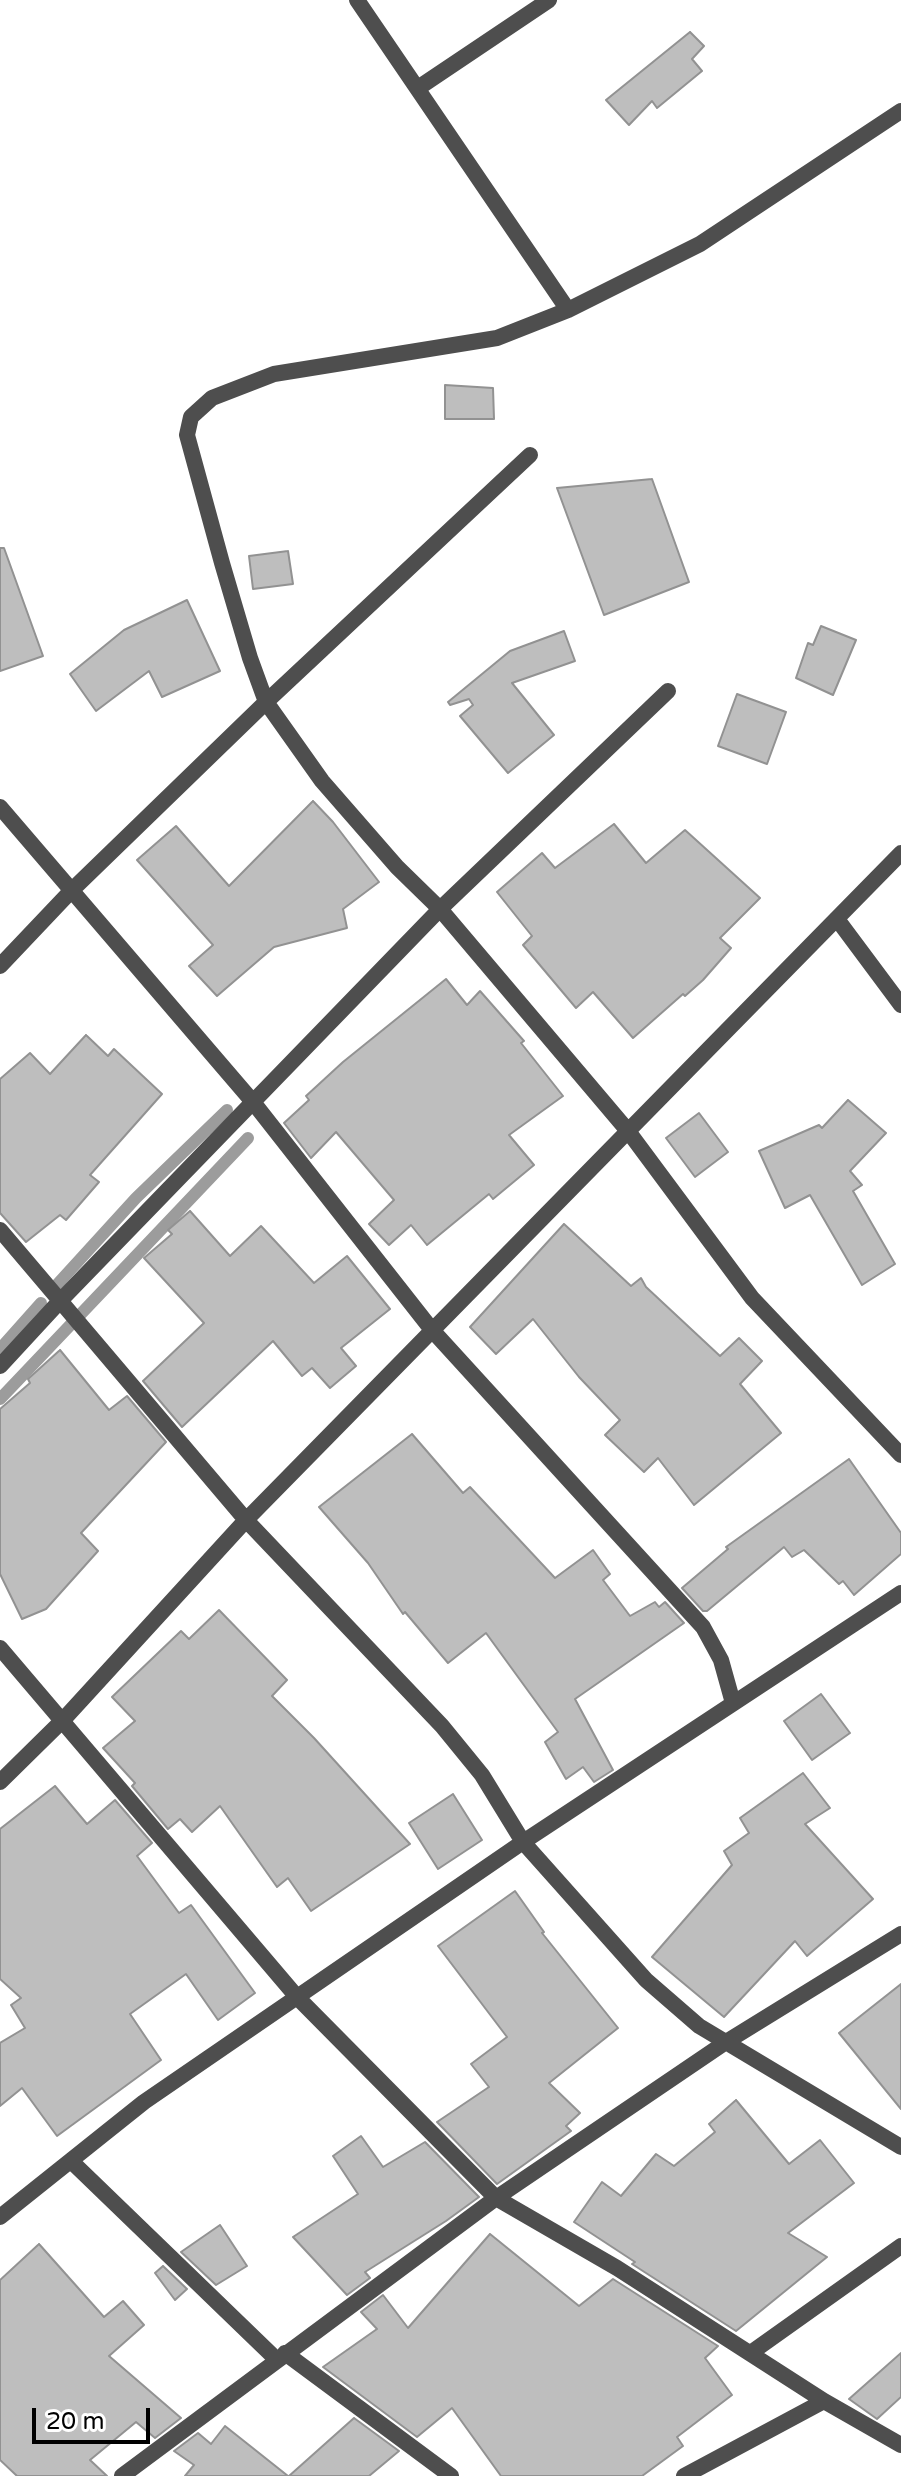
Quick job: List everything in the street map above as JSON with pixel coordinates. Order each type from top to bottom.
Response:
[{"type":"street","points":[[357,0],[568,310]]},
{"type":"street","points":[[418,88],[549,0]]},
{"type":"street","points":[[901,111],[700,244],[568,310],[497,338],[274,374],[212,398],[191,417],[187,435],[230,590],[266,702],[322,781],[397,867],[440,909],[628,1131],[752,1298],[901,1455]]},
{"type":"street","points":[[0,966],[72,890],[266,702],[530,455]]},
{"type":"street","points":[[0,1366],[440,909],[668,691]]},
{"type":"street","points":[[0,807],[253,1102],[432,1330],[703,1627],[721,1660],[733,1703]]},
{"type":"street","points":[[0,1782],[63,1720],[246,1520],[901,853]]},
{"type":"street","points":[[837,919],[901,1005]]},
{"type":"street","points":[[0,1230],[246,1520],[442,1726],[482,1775],[523,1842],[646,1980],[699,2026],[901,2147]]},
{"type":"street","points":[[0,2217],[144,2102],[523,1842],[901,1593]]},
{"type":"street","points":[[0,1648],[297,1997],[496,2198],[617,2268],[824,2401],[901,2445]]},
{"type":"street","points":[[122,2476],[496,2198],[726,2042],[901,1934]]},
{"type":"street","points":[[71,2161],[281,2356],[451,2476]]},
{"type":"street","points":[[752,2352],[901,2246]]},
{"type":"street","points":[[684,2476],[824,2401]]},
{"type":"building","points":[[690,32],[704,46],[692,59],[702,71],[657,108],[652,101],[629,125],[606,100]]},
{"type":"building","points":[[445,385],[493,388],[494,419],[445,419]]},
{"type":"building","points":[[652,479],[689,582],[604,615],[557,488]]},
{"type":"building","points":[[0,548],[4,548],[43,656],[0,671]]},
{"type":"building","points":[[288,551],[293,584],[253,589],[249,556]]},
{"type":"building","points":[[187,600],[220,671],[162,697],[149,671],[96,711],[70,674],[124,630]]},
{"type":"building","points":[[821,626],[856,640],[833,695],[796,678],[808,643],[813,645]]},
{"type":"building","points":[[564,631],[575,661],[512,683],[554,735],[508,773],[460,716],[473,705],[469,699],[450,705],[448,702],[510,651]]},
{"type":"building","points":[[737,694],[786,712],[767,764],[718,746]]},
{"type":"building","points":[[313,801],[379,882],[343,909],[347,928],[274,947],[217,996],[189,966],[213,945],[137,860],[176,826],[229,886]]},
{"type":"building","points":[[614,824],[646,863],[685,830],[760,898],[720,938],[731,948],[703,980],[633,1038],[593,992],[576,1008],[523,945],[532,936],[497,892],[542,853],[555,868]]},
{"type":"building","points":[[446,979],[467,1005],[480,991],[524,1041],[521,1043],[563,1096],[509,1135],[534,1165],[493,1199],[489,1194],[427,1245],[411,1225],[389,1245],[369,1224],[394,1200],[336,1132],[311,1158],[284,1123],[309,1100],[306,1096],[343,1062]]},
{"type":"building","points":[[86,1035],[108,1056],[114,1049],[162,1094],[90,1175],[99,1182],[66,1220],[60,1215],[26,1242],[0,1213],[0,1079],[30,1053],[50,1074]]},
{"type":"building","points":[[848,1100],[886,1133],[850,1171],[862,1185],[853,1191],[895,1264],[862,1285],[810,1195],[785,1208],[759,1151],[819,1125],[822,1128]]},
{"type":"building","points":[[699,1113],[728,1152],[695,1177],[666,1138]]},
{"type":"building","points":[[190,1211],[230,1256],[261,1226],[314,1283],[347,1256],[390,1309],[341,1348],[356,1366],[330,1388],[312,1368],[302,1376],[273,1341],[182,1427],[143,1381],[204,1323],[144,1258],[172,1234],[168,1230]]},
{"type":"building","points":[[564,1224],[631,1286],[641,1278],[646,1287],[720,1356],[739,1338],[762,1361],[740,1384],[781,1433],[694,1505],[658,1458],[644,1472],[605,1435],[620,1420],[579,1377],[533,1319],[496,1354],[470,1327]]},
{"type":"building","points":[[60,1350],[109,1410],[127,1396],[166,1442],[81,1533],[98,1551],[46,1609],[22,1619],[0,1574],[0,1409],[30,1383],[28,1379]]},
{"type":"building","points":[[412,1434],[463,1493],[470,1487],[555,1578],[593,1550],[610,1574],[603,1580],[630,1616],[655,1602],[659,1607],[665,1602],[684,1623],[575,1699],[613,1770],[594,1782],[583,1767],[566,1779],[545,1742],[558,1732],[486,1633],[448,1663],[405,1612],[403,1614],[368,1563],[319,1507]]},
{"type":"building","points":[[849,1459],[901,1533],[901,1554],[854,1595],[843,1581],[839,1584],[804,1550],[792,1557],[784,1547],[707,1611],[703,1611],[682,1588],[728,1549],[726,1547]]},
{"type":"building","points":[[219,1610],[287,1680],[272,1696],[410,1844],[311,1911],[288,1878],[277,1887],[220,1806],[192,1832],[180,1819],[168,1829],[132,1786],[135,1783],[103,1748],[135,1721],[112,1697],[181,1631],[189,1639]]},
{"type":"building","points":[[821,1694],[850,1733],[812,1760],[784,1721]]},
{"type":"building","points":[[803,1773],[830,1808],[805,1824],[873,1899],[807,1956],[795,1941],[724,2017],[652,1957],[732,1865],[724,1851],[749,1833],[740,1818]]},
{"type":"building","points":[[55,1786],[87,1824],[115,1800],[152,1843],[137,1856],[179,1913],[191,1905],[255,1993],[218,2020],[186,1974],[130,2014],[161,2060],[57,2136],[22,2088],[0,2106],[0,2043],[25,2028],[11,2005],[21,1998],[0,1979],[0,1829]]},
{"type":"building","points":[[453,1794],[482,1840],[438,1869],[409,1823]]},
{"type":"building","points":[[515,1891],[542,1933],[618,2028],[549,2083],[580,2113],[566,2126],[571,2131],[497,2184],[437,2122],[489,2087],[471,2064],[507,2037],[438,1946]]},
{"type":"building","points":[[901,1984],[901,2109],[839,2033]]},
{"type":"building","points":[[736,2100],[789,2164],[820,2140],[854,2183],[788,2233],[827,2257],[736,2331],[632,2264],[635,2262],[574,2222],[602,2182],[621,2196],[656,2154],[674,2166],[715,2132],[709,2124]]},
{"type":"building","points":[[361,2136],[383,2167],[425,2142],[479,2197],[365,2272],[370,2278],[347,2295],[293,2237],[358,2194],[333,2156]]},
{"type":"building","points":[[220,2225],[247,2266],[216,2285],[181,2252]]},
{"type":"building","points":[[490,2234],[579,2306],[613,2279],[718,2346],[705,2358],[732,2395],[677,2437],[683,2446],[642,2476],[501,2476],[452,2408],[417,2437],[323,2367],[377,2329],[361,2312],[383,2295],[408,2328]]},
{"type":"building","points":[[39,2244],[104,2317],[123,2301],[144,2325],[109,2356],[181,2418],[155,2438],[136,2422],[90,2460],[107,2476],[17,2476],[0,2460],[0,2280]]},
{"type":"building","points":[[163,2266],[187,2289],[175,2300],[155,2273]]},
{"type":"building","points":[[901,2353],[901,2397],[877,2419],[849,2399]]},
{"type":"building","points":[[354,2418],[399,2451],[369,2476],[289,2476]]},
{"type":"building","points":[[225,2426],[288,2476],[185,2476],[194,2465],[174,2451],[198,2433],[211,2444]]},
{"type":"waterway","points":[[53,1289],[136,1198],[227,1110]]},
{"type":"waterway","points":[[0,1399],[248,1138]]},
{"type":"waterway","points":[[0,1349],[41,1303]]}]
